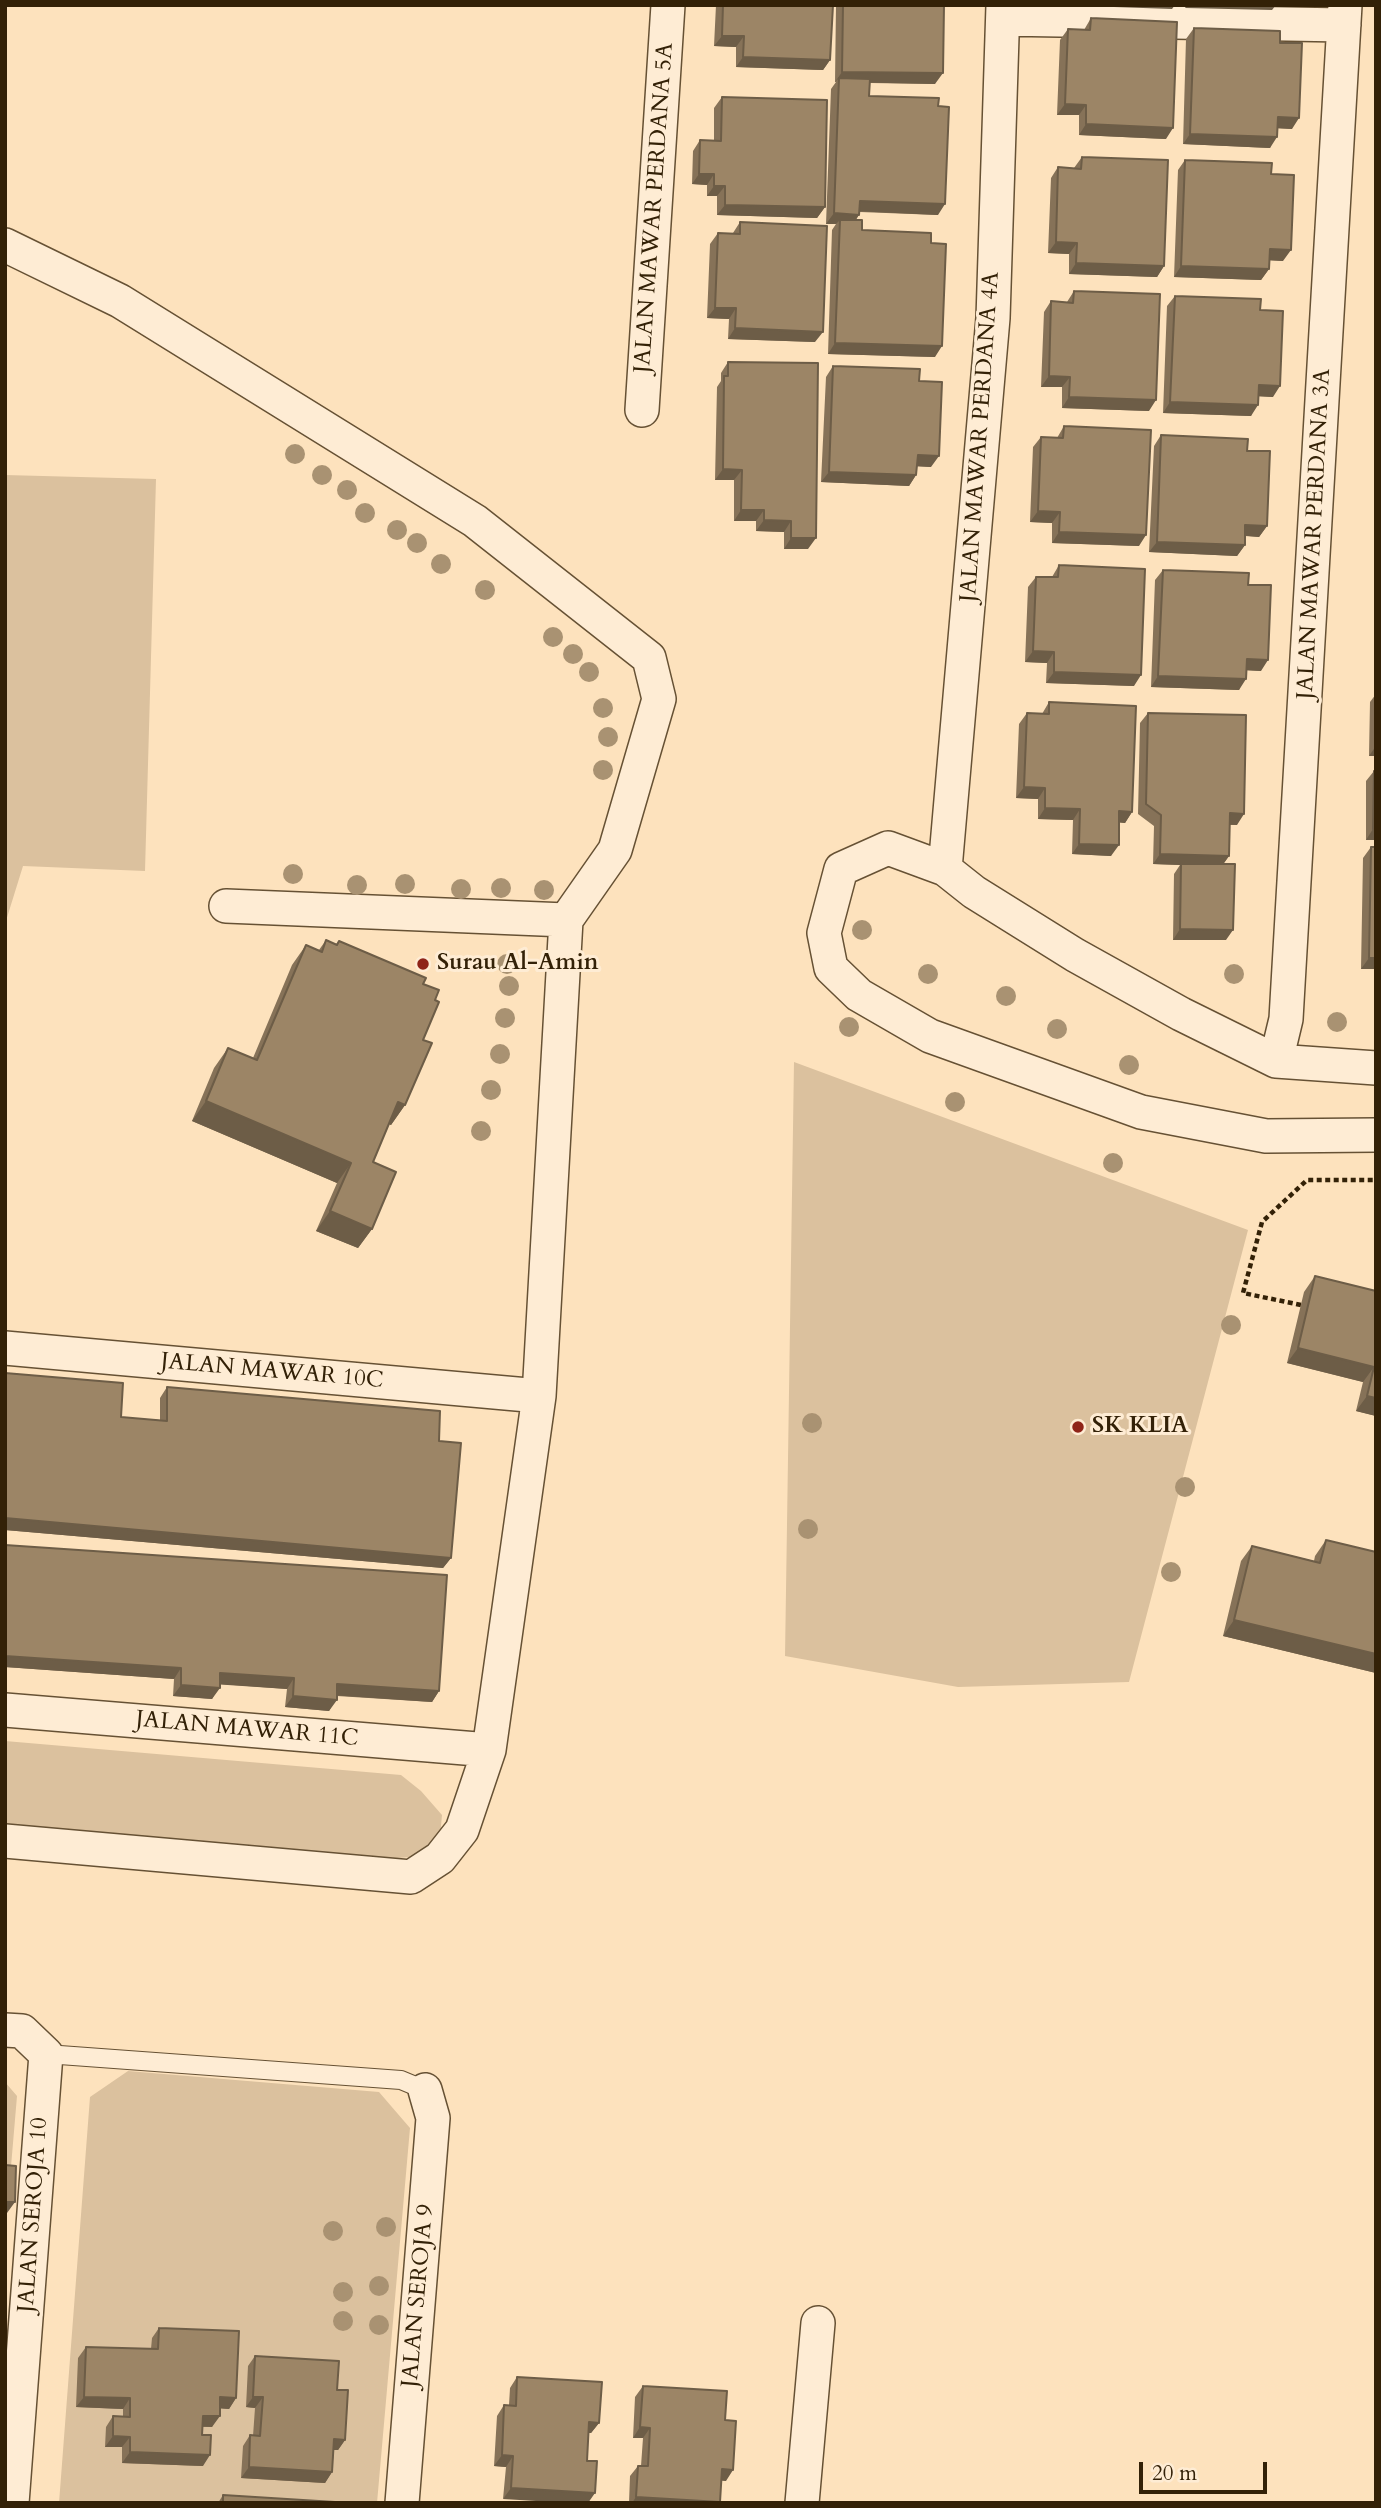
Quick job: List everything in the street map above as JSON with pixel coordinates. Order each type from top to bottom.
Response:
[{"type":"street","name":"JALAN MAWAR PERDANA 5A","points":[[642,410],[668,5]]},
{"type":"street","points":[[1003,12],[1345,15]]},
{"type":"street","name":"JALAN MAWAR PERDANA 4A","points":[[945,869],[993,318],[1003,12]]},
{"type":"street","name":"JALAN MAWAR PERDANA 3A","points":[[1276,1061],[1286,1019],[1345,15]]},
{"type":"street","points":[[5,244],[120,301],[475,520],[649,658],[659,699],[615,850],[566,920],[539,1396],[489,1750],[462,1830],[440,1858],[411,1877],[5,1841]]},
{"type":"street","points":[[1376,1068],[1276,1061],[1181,1014],[1075,955],[974,892],[945,869],[888,848],[841,869],[824,933],[831,968],[859,995],[930,1036],[1141,1112],[1266,1136],[1376,1135]]},
{"type":"street","points":[[226,906],[566,920]]},
{"type":"street","name":"JALAN MAWAR 10C","points":[[5,1348],[539,1396]]},
{"type":"street","name":"JALAN MAWAR 11C","points":[[5,1710],[489,1750]]},
{"type":"street","points":[[5,2030],[22,2031],[46,2054]]},
{"type":"street","name":"JALAN SEROJA 10","points":[[12,2503],[46,2054]]},
{"type":"street","name":"JALAN SEROJA 9","points":[[402,2503],[433,2118],[425,2090]]},
{"type":"street","points":[[802,2503],[818,2323]]},
{"type":"lane","points":[[46,2054],[401,2080],[425,2090]]},
{"type":"path","points":[[1301,1305],[1243,1293],[1262,1222],[1307,1180],[1376,1180]]},
{"type":"shaded area","points":[[5,475],[156,479],[145,871],[23,866],[5,924]]},
{"type":"shaded area","name":"SK KLIA","points":[[794,1062],[1248,1230],[1129,1682],[958,1687],[785,1656]]},
{"type":"shaded area","points":[[5,1741],[401,1775],[421,1791],[442,1815],[440,1837],[423,1856],[385,1859],[5,1825]]},
{"type":"shaded area","points":[[128,2071],[379,2092],[410,2128],[377,2503],[59,2503],[90,2097]]},
{"type":"shaded area","points":[[5,2082],[17,2096],[5,2237]]},
{"type":"building","points":[[723,5],[833,5],[830,60],[743,57],[744,36],[722,36]]},
{"type":"building","points":[[843,5],[944,5],[943,73],[842,72]]},
{"type":"building","points":[[1091,18],[1177,22],[1173,128],[1086,124],[1086,105],[1065,104],[1068,29],[1090,30]]},
{"type":"building","points":[[1194,28],[1280,31],[1280,43],[1302,43],[1299,118],[1278,117],[1277,137],[1190,134]]},
{"type":"building","points":[[839,78],[870,79],[869,96],[939,98],[938,106],[949,107],[945,204],[860,201],[859,215],[834,213]]},
{"type":"building","points":[[722,97],[827,100],[825,207],[725,205],[725,186],[714,186],[714,174],[699,174],[700,140],[721,141]]},
{"type":"building","points":[[1082,157],[1168,160],[1164,266],[1076,263],[1077,243],[1056,242],[1058,167],[1081,169]]},
{"type":"building","points":[[1185,160],[1272,163],[1271,174],[1294,175],[1291,250],[1270,249],[1269,269],[1181,266]]},
{"type":"building","points":[[840,220],[862,220],[862,230],[931,233],[931,243],[946,244],[942,346],[835,343]]},
{"type":"building","points":[[740,222],[827,226],[823,332],[735,328],[736,308],[715,308],[718,233],[740,234]]},
{"type":"building","points":[[1074,291],[1160,294],[1156,400],[1069,397],[1070,377],[1049,376],[1051,301],[1073,303]]},
{"type":"building","points":[[1175,296],[1261,299],[1260,310],[1283,311],[1280,386],[1259,385],[1258,405],[1170,402]]},
{"type":"building","points":[[728,362],[818,363],[816,538],[791,538],[791,521],[764,520],[764,510],[741,510],[742,470],[723,469],[724,376],[728,376]]},
{"type":"building","points":[[833,366],[920,369],[919,381],[942,382],[939,456],[918,455],[916,475],[829,472]]},
{"type":"building","points":[[1064,426],[1151,430],[1146,535],[1059,532],[1060,512],[1038,511],[1041,437],[1063,438]]},
{"type":"building","points":[[1161,435],[1248,439],[1247,451],[1270,451],[1267,526],[1245,525],[1245,545],[1157,542]]},
{"type":"building","points":[[1059,565],[1145,569],[1141,675],[1054,672],[1054,652],[1033,651],[1036,577],[1058,577]]},
{"type":"building","points":[[1163,570],[1249,573],[1248,585],[1271,585],[1268,660],[1247,659],[1246,679],[1158,676]]},
{"type":"building","points":[[1049,702],[1136,706],[1132,812],[1119,811],[1119,845],[1079,844],[1080,809],[1045,808],[1045,788],[1024,787],[1027,713],[1049,714]]},
{"type":"building","points":[[1148,713],[1246,715],[1244,814],[1230,813],[1229,856],[1160,854],[1161,815],[1146,804]]},
{"type":"building","points":[[1376,771],[1376,829],[1373,829]]},
{"type":"building","points":[[1371,847],[1376,847],[1376,958],[1369,958]]},
{"type":"building","points":[[1181,864],[1235,864],[1233,930],[1180,929]]},
{"type":"building","name":"Surau Al-Amin","points":[[326,940],[337,945],[339,941],[426,978],[423,984],[439,990],[435,1000],[439,1002],[423,1040],[432,1043],[405,1105],[398,1102],[373,1162],[396,1172],[372,1229],[330,1211],[351,1163],[206,1101],[228,1048],[257,1060],[306,945],[322,952]]},
{"type":"building","points":[[1315,1276],[1376,1291],[1376,1398],[1367,1396],[1374,1367],[1298,1348]]},
{"type":"building","points":[[5,1373],[123,1383],[121,1417],[167,1421],[167,1387],[440,1411],[439,1441],[461,1443],[451,1558],[5,1518]]},
{"type":"building","points":[[1326,1540],[1376,1552],[1376,1654],[1234,1620],[1252,1546],[1320,1563]]},
{"type":"building","points":[[5,1545],[447,1575],[439,1691],[337,1684],[337,1700],[293,1696],[294,1678],[220,1673],[220,1688],[181,1685],[181,1668],[5,1656]]},
{"type":"building","points":[[5,2165],[16,2166],[15,2202],[5,2202]]},
{"type":"building","points":[[159,2328],[239,2331],[236,2398],[220,2397],[220,2416],[203,2416],[202,2435],[211,2435],[210,2455],[130,2452],[130,2437],[113,2436],[113,2416],[130,2417],[130,2398],[84,2397],[86,2347],[158,2349]]},
{"type":"building","points":[[255,2356],[339,2361],[337,2390],[348,2390],[345,2440],[334,2439],[332,2472],[249,2467],[250,2435],[260,2436],[263,2397],[253,2397]]},
{"type":"building","points":[[517,2377],[602,2382],[599,2423],[589,2422],[587,2461],[597,2461],[595,2493],[511,2488],[513,2456],[502,2455],[504,2405],[516,2406]]},
{"type":"building","points":[[643,2386],[727,2391],[725,2420],[736,2421],[733,2470],[722,2469],[720,2502],[636,2497],[638,2466],[648,2466],[650,2428],[640,2427]]},
{"type":"building","points":[[223,2495],[335,2502],[223,2503]]},
{"type":"place","name":"Surau Al-Amin","points":[[423,964]]},
{"type":"place","name":"SK KLIA","points":[[1078,1427]]}]
